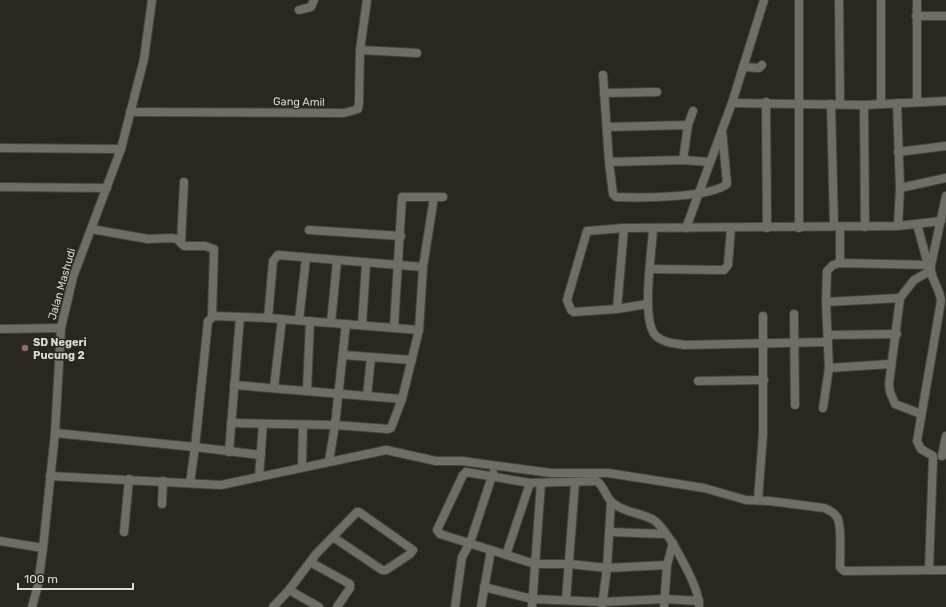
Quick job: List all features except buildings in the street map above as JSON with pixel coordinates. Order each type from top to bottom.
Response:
[{"type":"street","name":"Jalan Mashudi","points":[[32,607],[38,585],[43,548],[55,433],[61,328],[73,277],[121,149],[144,59],[152,0]]},
{"type":"street","points":[[299,10],[311,7],[314,0]]},
{"type":"street","name":"Gang Amil","points":[[130,112],[350,113],[358,109],[360,50],[367,0]]},
{"type":"street","points":[[686,228],[732,103],[764,0]]},
{"type":"street","points":[[799,0],[799,228]]},
{"type":"street","points":[[839,0],[840,104]]},
{"type":"street","points":[[880,0],[881,103]]},
{"type":"street","points":[[917,0],[918,102]]},
{"type":"street","points":[[916,16],[946,16]]},
{"type":"street","points":[[360,50],[417,53]]},
{"type":"street","points":[[743,67],[759,68],[762,65]]},
{"type":"street","points":[[603,75],[609,162],[613,194],[616,197],[698,195],[716,190],[727,184],[722,127]]},
{"type":"street","points":[[604,93],[657,92]]},
{"type":"street","points":[[732,103],[766,102],[864,105],[946,101]]},
{"type":"street","points":[[766,102],[767,228]]},
{"type":"street","points":[[897,103],[900,188],[898,226]]},
{"type":"street","points":[[831,104],[840,263]]},
{"type":"street","points":[[864,105],[865,227]]},
{"type":"street","points":[[683,160],[688,125],[692,111]]},
{"type":"street","points":[[607,127],[688,125]]},
{"type":"street","points":[[898,152],[946,146]]},
{"type":"street","points":[[0,148],[121,149]]},
{"type":"street","points":[[609,162],[683,160],[710,162]]},
{"type":"street","points":[[900,188],[946,178]]},
{"type":"street","points":[[181,243],[184,182]]},
{"type":"street","points":[[0,187],[107,188]]},
{"type":"street","points":[[921,414],[895,404],[889,389],[890,364],[897,334],[900,298],[914,280],[930,267],[946,196]]},
{"type":"street","points":[[394,327],[401,236],[402,197],[443,197]]},
{"type":"street","points":[[231,422],[335,425],[390,429],[402,399],[419,330],[423,267],[434,197]]},
{"type":"street","points":[[647,304],[617,309],[574,312],[569,308],[567,300],[587,231],[624,228],[865,227],[898,226],[941,221]]},
{"type":"street","points":[[917,224],[930,267],[940,292],[942,317],[921,414],[917,441],[921,449],[933,456],[944,456],[946,436]]},
{"type":"street","points":[[91,228],[148,239],[171,238],[184,246],[205,246],[215,250],[212,317]]},
{"type":"street","points":[[617,309],[624,228]]},
{"type":"street","points":[[650,269],[724,270],[728,265],[731,228]]},
{"type":"street","points":[[653,229],[647,304],[651,329],[656,336],[665,342],[684,345],[793,344],[828,338],[897,334]]},
{"type":"street","points":[[309,230],[401,236]]},
{"type":"street","points":[[268,318],[274,258],[278,255],[366,264],[423,267]]},
{"type":"street","points":[[299,320],[306,258]]},
{"type":"street","points":[[331,322],[337,261]]},
{"type":"street","points":[[823,408],[829,368],[826,302],[827,271],[833,265],[840,263],[930,267]]},
{"type":"street","points":[[362,325],[366,264]]},
{"type":"street","points":[[826,302],[900,298]]},
{"type":"street","points":[[794,314],[793,344],[795,405]]},
{"type":"street","points":[[758,500],[763,434],[763,316]]},
{"type":"street","points":[[190,483],[208,321],[212,317],[268,318],[419,330]]},
{"type":"street","points":[[229,452],[240,317]]},
{"type":"street","points":[[274,387],[282,319]]},
{"type":"street","points":[[307,390],[310,321]]},
{"type":"street","points":[[328,461],[335,425],[346,324]]},
{"type":"street","points":[[0,329],[61,328]]},
{"type":"street","points":[[343,355],[412,360]]},
{"type":"street","points":[[367,396],[370,357]]},
{"type":"street","points":[[829,368],[890,364]]},
{"type":"street","points":[[698,381],[764,380]]},
{"type":"street","points":[[234,385],[274,387],[402,399]]},
{"type":"street","points":[[258,477],[263,424]]},
{"type":"street","points":[[302,466],[303,425]]},
{"type":"street","points":[[55,433],[260,455]]},
{"type":"street","points":[[50,476],[221,485],[302,466],[386,450],[425,460],[462,461],[551,473],[608,473],[667,481],[704,488],[746,500],[798,504],[832,511],[838,517],[841,542],[840,567],[844,571],[946,570]]},
{"type":"street","points":[[929,570],[933,456]]},
{"type":"street","points":[[455,607],[459,566],[462,556],[470,542],[492,477],[494,466]]},
{"type":"street","points":[[484,587],[532,603],[566,600],[602,604],[699,604],[687,571],[673,543],[655,521],[620,509],[611,502],[598,482],[530,482],[464,473],[437,530],[440,534],[470,542],[535,564],[570,564],[607,568],[667,565]]},
{"type":"street","points":[[124,532],[129,479]]},
{"type":"street","points":[[162,504],[163,481]]},
{"type":"street","points":[[506,555],[530,482]]},
{"type":"street","points":[[532,603],[541,482]]},
{"type":"street","points":[[566,600],[570,564],[575,483]]},
{"type":"street","points":[[602,604],[607,568],[611,502]]},
{"type":"street","points":[[273,607],[289,590],[310,562],[333,537],[358,512],[413,550],[410,554],[386,570],[382,570],[333,537]]},
{"type":"street","points":[[610,532],[665,534]]},
{"type":"street","points":[[0,541],[43,548]]},
{"type":"street","points":[[664,603],[667,565],[673,543]]},
{"type":"street","points":[[481,607],[491,550]]},
{"type":"street","points":[[310,562],[350,584],[350,588],[337,607]]},
{"type":"street","points":[[289,590],[319,607]]},
{"type":"place","name":"SD Negeri Pucung 2","points":[[25,348]]}]
